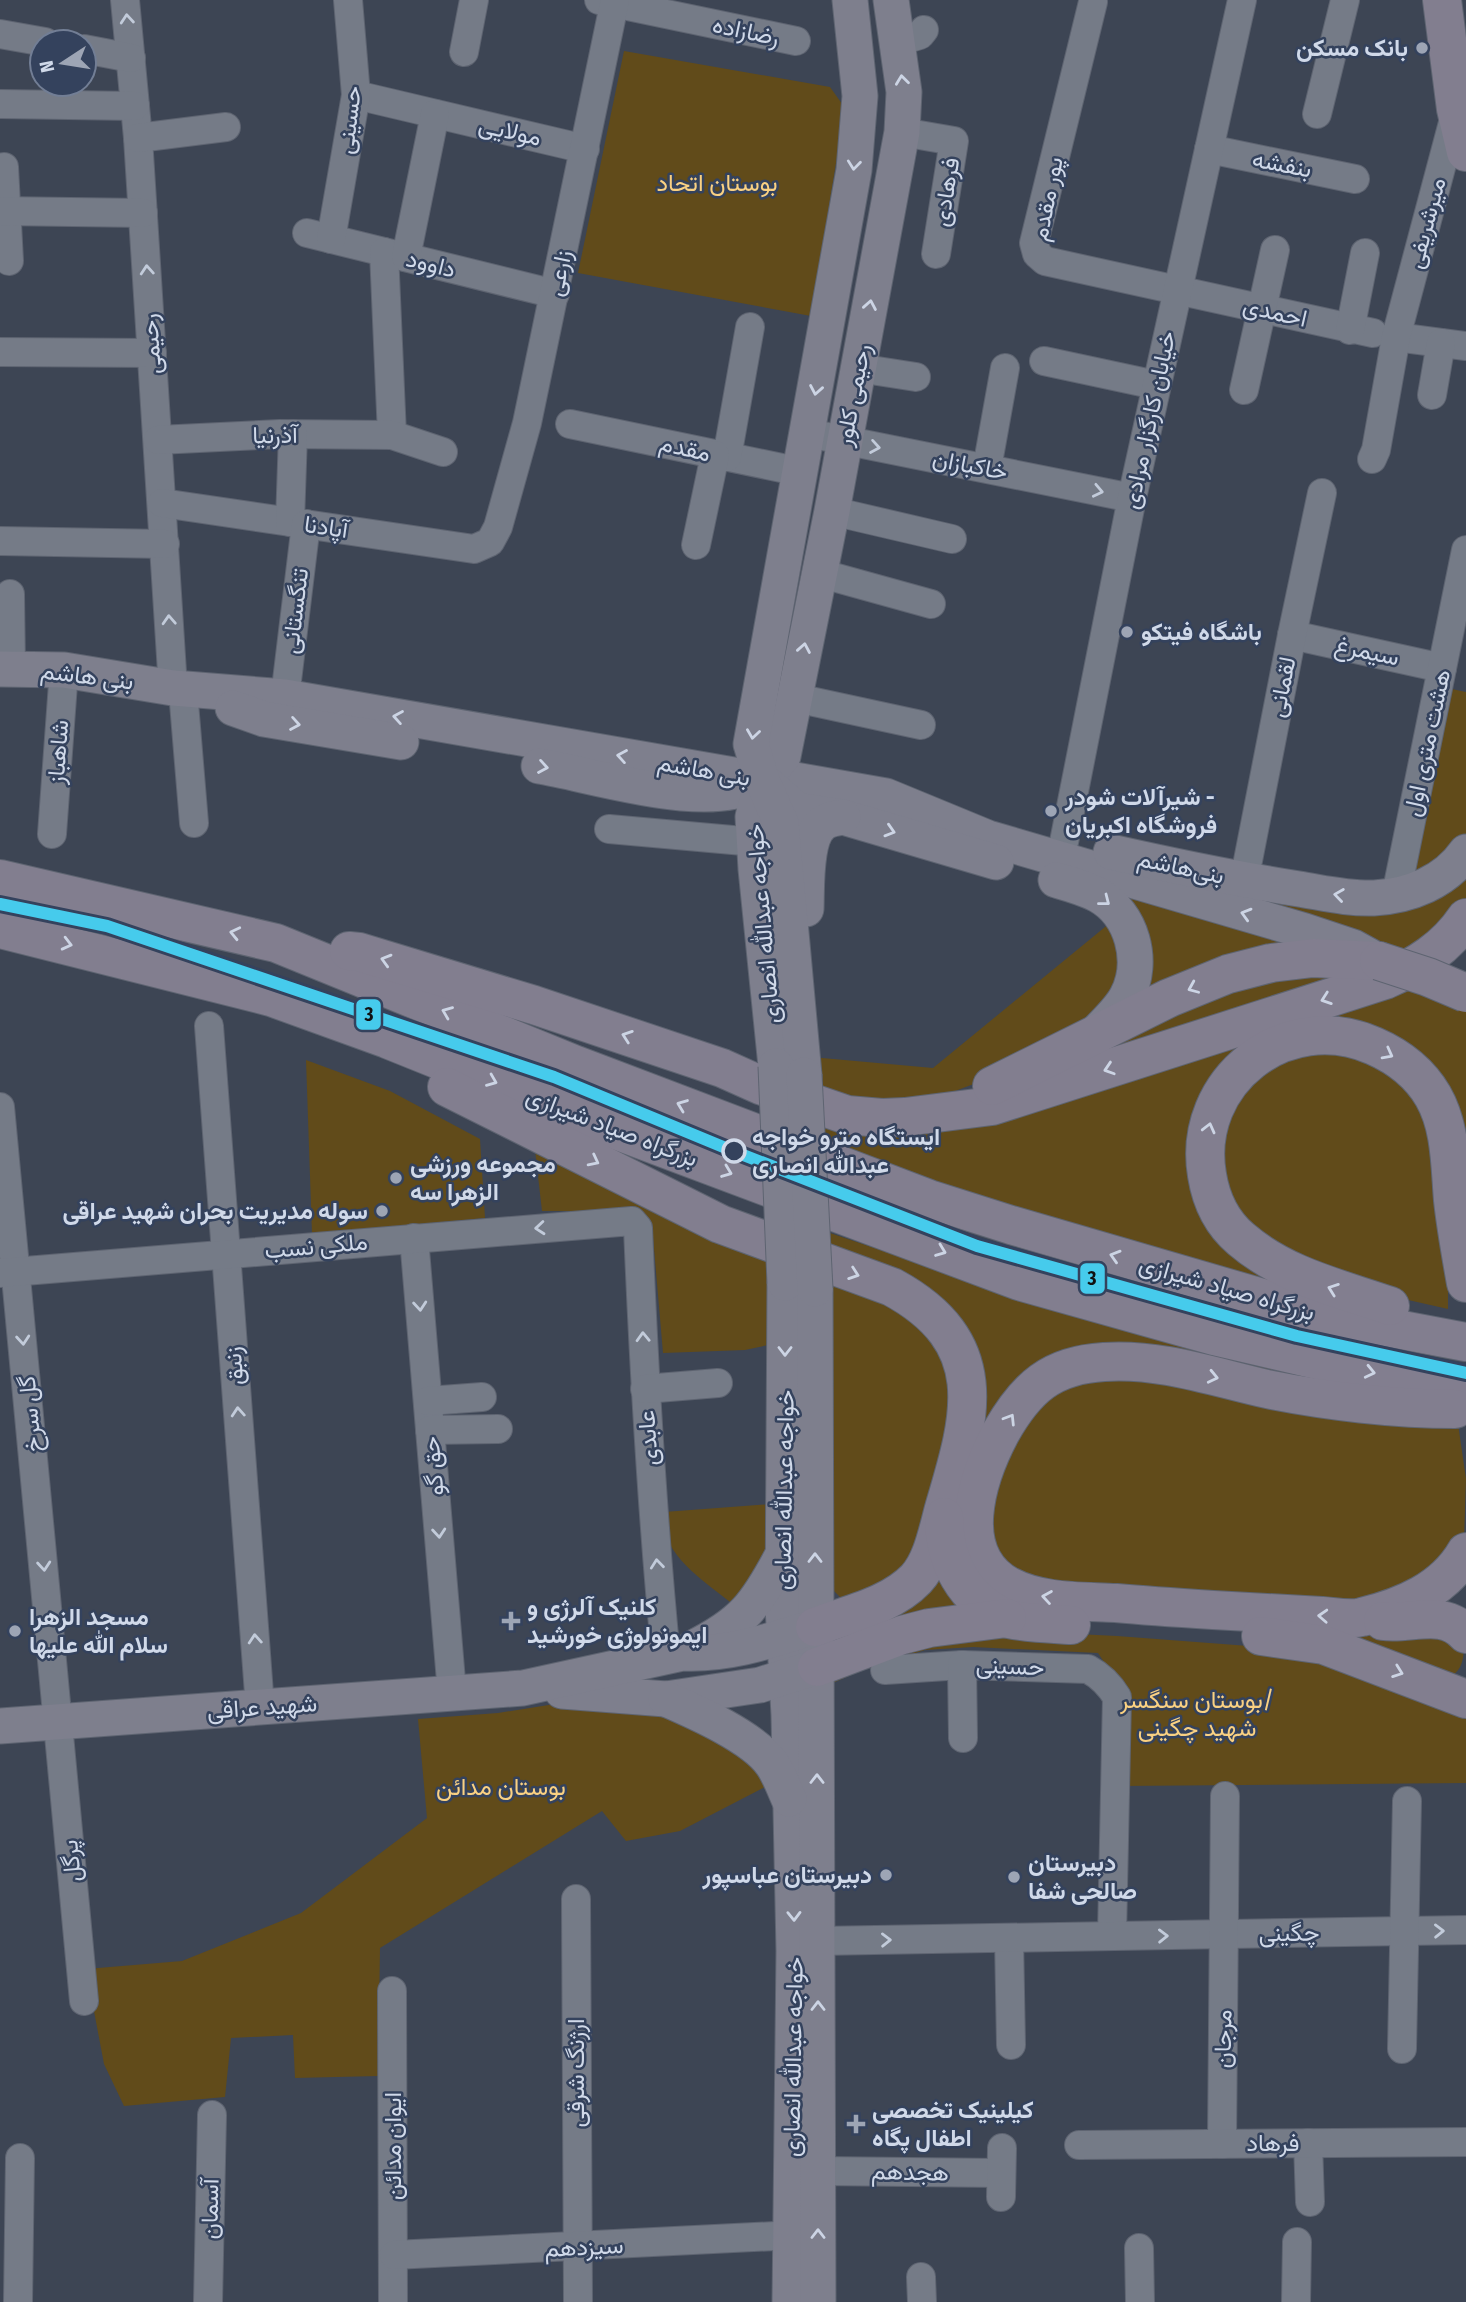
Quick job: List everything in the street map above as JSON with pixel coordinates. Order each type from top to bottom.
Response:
[{"type":"highway","points":[[1442,0],[1456,109],[1466,152]]},
{"type":"highway","name":"بزرگراه صیاد شیرازی","points":[[0,879],[276,943],[576,1065],[929,1199],[1193,1280],[1317,1314],[1466,1340]]},
{"type":"highway","points":[[276,943],[359,952],[534,1005],[722,1068],[847,1115],[882,1118],[992,1106],[1384,980],[1411,969],[1430,956],[1453,935],[1466,918]]},
{"type":"highway","name":"بزرگراه صیاد شیرازی","points":[[0,929],[271,997],[387,1039],[586,1119],[1019,1281],[1214,1336],[1466,1395]]},
{"type":"highway","points":[[935,1112],[1014,1076],[1196,985],[1270,964],[1313,958],[1379,961],[1466,993]]},
{"type":"highway","points":[[271,997],[720,1224],[892,1287],[909,1296],[930,1313],[961,1357],[968,1380],[969,1407],[962,1447],[929,1558],[917,1578],[884,1601],[799,1632]]},
{"type":"highway","points":[[1466,1283],[1458,1241],[1445,1129],[1434,1097],[1414,1071],[1402,1061],[1366,1043],[1330,1035],[1294,1040],[1271,1048],[1243,1066],[1217,1101],[1205,1145],[1208,1185],[1225,1223],[1254,1250],[1297,1274],[1343,1292],[1439,1322],[1466,1340]]},
{"type":"highway","points":[[1466,1409],[1406,1408],[1279,1391],[1159,1364],[1104,1362],[1069,1367],[1040,1381],[1016,1409],[992,1450],[978,1486],[974,1529],[981,1556],[991,1572],[1007,1585],[1026,1594],[1048,1598],[1360,1618],[1395,1623],[1440,1618],[1458,1625],[1466,1634]]},
{"type":"highway","points":[[944,1508],[944,1537],[949,1559],[962,1582],[979,1600],[1007,1618]]},
{"type":"highway","points":[[1360,1618],[1413,1599],[1436,1586],[1457,1568],[1466,1552]]},
{"type":"highway","points":[[802,1672],[902,1635],[929,1628],[1007,1618],[1054,1624],[1304,1641],[1456,1686]]},
{"type":"main road","points":[[850,0],[860,96],[855,170],[751,744],[762,780],[797,810],[843,817],[1087,889],[1109,902],[1120,915],[1133,940],[1136,958],[1134,977],[1127,996],[1094,1035]]},
{"type":"main road","name":"رحیمی کلور","points":[[762,780],[783,756],[796,698],[902,132],[911,36],[891,0]]},
{"type":"main road","points":[[856,52],[911,36]]},
{"type":"main road","name":"بنی هاشم","points":[[6,669],[64,670],[178,689],[285,697],[762,780]]},
{"type":"main road","name":"بنی هاشم","points":[[178,689],[264,719],[572,771],[660,792],[731,794],[762,780]]},
{"type":"main road","points":[[762,780],[795,780],[886,796],[988,838],[1305,931],[1353,947],[1379,961]]},
{"type":"main road","name":"خواجه عبدالله انصاری","points":[[762,780],[754,817],[761,929],[790,1071],[800,1286],[799,1632],[818,1941],[818,2302]]},
{"type":"main road","name":"خواجه عبدالله انصاری","points":[[762,780],[781,823],[799,1007],[790,1071]]},
{"type":"main road","name":"بنی‌هاشم","points":[[886,796],[1064,842],[1244,881],[1349,897],[1373,898],[1419,889],[1440,878],[1459,862],[1466,852]]},
{"type":"main road","points":[[799,1007],[810,848],[822,823],[843,817]]},
{"type":"main road","name":"خواجه عبدالله انصاری","points":[[799,1632],[784,1551],[800,1286]]},
{"type":"main road","points":[[674,1655],[720,1634],[750,1609],[784,1551]]},
{"type":"main road","name":"شهید عراقی","points":[[0,1726],[523,1688],[674,1655],[709,1654],[799,1632]]},
{"type":"main road","name":"خواجه عبدالله انصاری","points":[[790,2302],[794,1951],[791,1805],[802,1672]]},
{"type":"main road","name":"شهید عراقی","points":[[523,1688],[666,1699],[760,1685],[802,1672]]},
{"type":"main road","points":[[666,1699],[705,1716],[753,1747],[772,1764],[791,1805]]},
{"type":"street","name":"رحیمی","points":[[125,0],[138,138],[165,544],[194,823]]},
{"type":"street","name":"حسینی","points":[[319,236],[356,95],[348,0]]},
{"type":"street","points":[[464,52],[474,0]]},
{"type":"street","name":"خیابان کارگزار مرادی","points":[[1064,842],[1156,384],[1242,0]]},
{"type":"street","points":[[1317,114],[1345,0]]},
{"type":"street","name":"رضازاده","points":[[610,1],[796,41]]},
{"type":"street","name":"زارعی","points":[[489,542],[498,527],[527,423],[585,149],[610,1]]},
{"type":"street","name":"پور مقدم","points":[[1105,2],[1034,243],[1037,254],[1045,261],[1178,290]]},
{"type":"street","points":[[0,34],[28,39]]},
{"type":"street","points":[[98,52],[131,58]]},
{"type":"street","name":"مولایی","points":[[356,95],[585,149]]},
{"type":"street","points":[[0,104],[135,106]]},
{"type":"street","name":"میرشریفی","points":[[1373,333],[1456,109]]},
{"type":"street","points":[[392,435],[395,255],[435,114]]},
{"type":"street","points":[[138,138],[226,128]]},
{"type":"street","name":"فرهادی","points":[[902,132],[954,141],[936,254]]},
{"type":"street","name":"بنفشه","points":[[1209,149],[1354,179]]},
{"type":"street","points":[[4,171],[4,167],[4,211],[9,261]]},
{"type":"street","points":[[4,211],[143,213]]},
{"type":"street","name":"داوود","points":[[319,236],[555,294]]},
{"type":"street","points":[[1244,390],[1275,250]]},
{"type":"street","points":[[1365,253],[1373,333],[1376,450],[1372,459]]},
{"type":"street","name":"احمدی","points":[[1178,290],[1373,333],[1454,345]]},
{"type":"street","points":[[696,545],[721,456],[750,327]]},
{"type":"street","points":[[1432,395],[1454,345]]},
{"type":"street","points":[[0,352],[152,353]]},
{"type":"street","points":[[1044,361],[1156,384]]},
{"type":"street","points":[[858,368],[916,377]]},
{"type":"street","points":[[988,468],[1005,368]]},
{"type":"street","name":"مقدم","points":[[570,424],[801,472]]},
{"type":"street","name":"خاکبازان","points":[[808,433],[1132,498]]},
{"type":"street","name":"آذرنیا","points":[[158,440],[293,434],[392,435],[443,452]]},
{"type":"street","name":"تنگستانی","points":[[285,697],[298,523],[293,434]]},
{"type":"street","name":"لقمانی","points":[[1244,881],[1322,493]]},
{"type":"street","name":"آپادنا","points":[[162,503],[474,549],[489,542]]},
{"type":"street","points":[[832,511],[952,539]]},
{"type":"street","points":[[0,541],[165,544]]},
{"type":"street","name":"هشت متری اول","points":[[1396,895],[1466,550]]},
{"type":"street","points":[[819,573],[931,604]]},
{"type":"street","points":[[6,669],[10,594]]},
{"type":"street","name":"سیمرغ","points":[[1292,635],[1442,668]]},
{"type":"street","name":"شاهباز","points":[[52,834],[64,670]]},
{"type":"street","points":[[796,698],[921,725]]},
{"type":"street","points":[[609,829],[755,842]]},
{"type":"street","name":"زنبق","points":[[209,1026],[260,1707]]},
{"type":"street","name":"گل سرخ","points":[[0,1107],[9,1273],[58,1721]]},
{"type":"street","name":"ملکی نسب","points":[[9,1273],[632,1221]]},
{"type":"street","name":"عابدی","points":[[632,1221],[638,1228],[655,1545],[674,1655]]},
{"type":"street","name":"حق گو","points":[[414,1238],[452,1693]]},
{"type":"street","points":[[645,1389],[718,1383]]},
{"type":"street","points":[[428,1401],[482,1397]]},
{"type":"street","points":[[430,1430],[498,1429]]},
{"type":"street","points":[[885,1670],[962,1665]]},
{"type":"street","name":"حسینی","points":[[963,1738],[962,1665],[1088,1669],[1100,1675],[1117,1697],[1112,1936]]},
{"type":"street","name":"پرگل","points":[[58,1721],[84,2001]]},
{"type":"street","name":"مرجان","points":[[1222,2144],[1225,1796]]},
{"type":"street","points":[[1402,2049],[1406,1801]]},
{"type":"street","name":"ارژنگ شرقی","points":[[576,1899],[578,2302]]},
{"type":"street","name":"چگینی","points":[[818,1941],[1466,1930]]},
{"type":"street","points":[[1009,1938],[1011,2045]]},
{"type":"street","name":"ایوان مدائن","points":[[391,1991],[393,2302]]},
{"type":"street","name":"آسمان","points":[[208,2302],[212,2115]]},
{"type":"street","name":"فرهاد","points":[[1079,2145],[1466,2142]]},
{"type":"street","points":[[1308,2143],[1310,2202]]},
{"type":"street","points":[[18,2302],[19,2158]]},
{"type":"street","name":"هجدهم","points":[[818,2171],[1001,2173]]},
{"type":"street","name":"سیزدهم","points":[[394,2255],[775,2236]]},
{"type":"street","points":[[1296,2302],[1297,2242]]},
{"type":"street","points":[[1139,2248],[1140,2302]]},
{"type":"green space","name":"بوستان اتحاد","points":[[624,51],[830,87],[845,108],[811,316],[578,273]]},
{"type":"green space","points":[[1447,688],[1466,692],[1466,836],[1408,884]]},
{"type":"green space","points":[[1059,848],[1345,906],[1466,861],[1466,904],[1421,958]]},
{"type":"green space","points":[[1099,887],[1359,956],[1132,1001]]},
{"type":"green space","points":[[1116,918],[1120,925],[1117,1002],[979,1082],[934,1099],[814,1100],[811,1057],[933,1068]]},
{"type":"green space","points":[[1361,971],[1008,1088],[1221,986]]},
{"type":"green space","points":[[1404,981],[1466,1007],[1466,1154],[1460,1170],[1386,1043],[1240,1057],[1204,1194],[1340,1304],[817,1147],[816,1117],[849,1125]]},
{"type":"green space","points":[[1321,1043],[1418,1085],[1448,1221],[1448,1309],[1395,1297],[1257,1243],[1215,1179],[1232,1091]]},
{"type":"green space","name":"مجموعه ورزشی الزهرا سه","points":[[306,1060],[390,1091],[480,1139],[485,1218],[312,1234]]},
{"type":"green space","points":[[534,1141],[774,1257],[773,1344],[745,1350],[663,1353],[652,1225],[642,1211],[542,1211]]},
{"type":"green space","points":[[821,1230],[1020,1297],[1254,1363],[1410,1401],[1291,1385],[1132,1356],[1067,1361],[1047,1368],[1023,1386],[1002,1416],[981,1455],[970,1488],[965,1527],[971,1555],[986,1579],[1008,1597],[1022,1603],[1287,1623],[1352,1632],[1442,1628],[1463,1638],[1464,1654],[1460,1667],[1451,1676],[1436,1678],[1350,1643],[1297,1629],[1019,1611],[991,1597],[979,1587],[961,1562],[953,1532],[952,1516],[975,1411],[973,1376],[962,1343],[942,1314],[905,1284],[820,1254]]},
{"type":"green space","points":[[831,1275],[918,1314],[959,1391],[920,1560],[853,1603],[840,1597],[829,1586]]},
{"type":"green space","points":[[1080,1372],[1458,1424],[1466,1479],[1464,1540],[1379,1604],[1065,1590],[998,1567],[986,1490],[1009,1435]]},
{"type":"green space","points":[[772,1504],[772,1548],[739,1609],[686,1565],[670,1545],[666,1534],[664,1512]]},
{"type":"green space","points":[[932,1573],[978,1611],[827,1631]]},
{"type":"green space","name":"بوستان سنگسر/ شهید چگینی","points":[[998,1630],[1289,1649],[1466,1710],[1466,1783],[1121,1786],[1114,1677],[1098,1653],[973,1647],[925,1650],[860,1671],[817,1690],[888,1652]]},
{"type":"green space","name":"بوستان مدائن","points":[[580,1700],[667,1706],[728,1734],[769,1785],[680,1831],[626,1841],[602,1811],[380,1948],[378,2076],[295,2078],[293,2035],[231,2038],[225,2097],[124,2106],[104,2064],[86,1969],[182,1961],[301,1913],[427,1818],[418,1719],[498,1713]]},
{"type":"transit line","name":"3","points":[[0,904],[107,926],[554,1077],[733,1151],[977,1246],[1297,1336],[1466,1373]]},
{"type":"place","name":"بانک مسکن","points":[[1422,48]]},
{"type":"place","name":"باشگاه فیتکو","points":[[1127,632]]},
{"type":"place","name":"شیرآلات شودر - فروشگاه اکبریان","points":[[1051,811]]},
{"type":"place","name":"ایستگاه مترو خواجه عبدالله انصاری","points":[[734,1151]]},
{"type":"place","name":"مجموعه ورزشی الزهرا سه","points":[[396,1178]]},
{"type":"place","name":"سوله مدیریت بحران شهید عراقی","points":[[382,1211]]},
{"type":"place","name":"کلنیک آلرژی و ایمونولوژی خورشید","points":[[511,1621]]},
{"type":"place","name":"مسجد الزهرا سلام الله علیها","points":[[15,1631]]},
{"type":"place","name":"دبیرستان عباسپور","points":[[886,1875]]},
{"type":"place","name":"دبیرستان صالحی شفا","points":[[1014,1877]]},
{"type":"place","name":"کیلینیک تخصصی اطفال پگاه","points":[[856,2124]]}]
